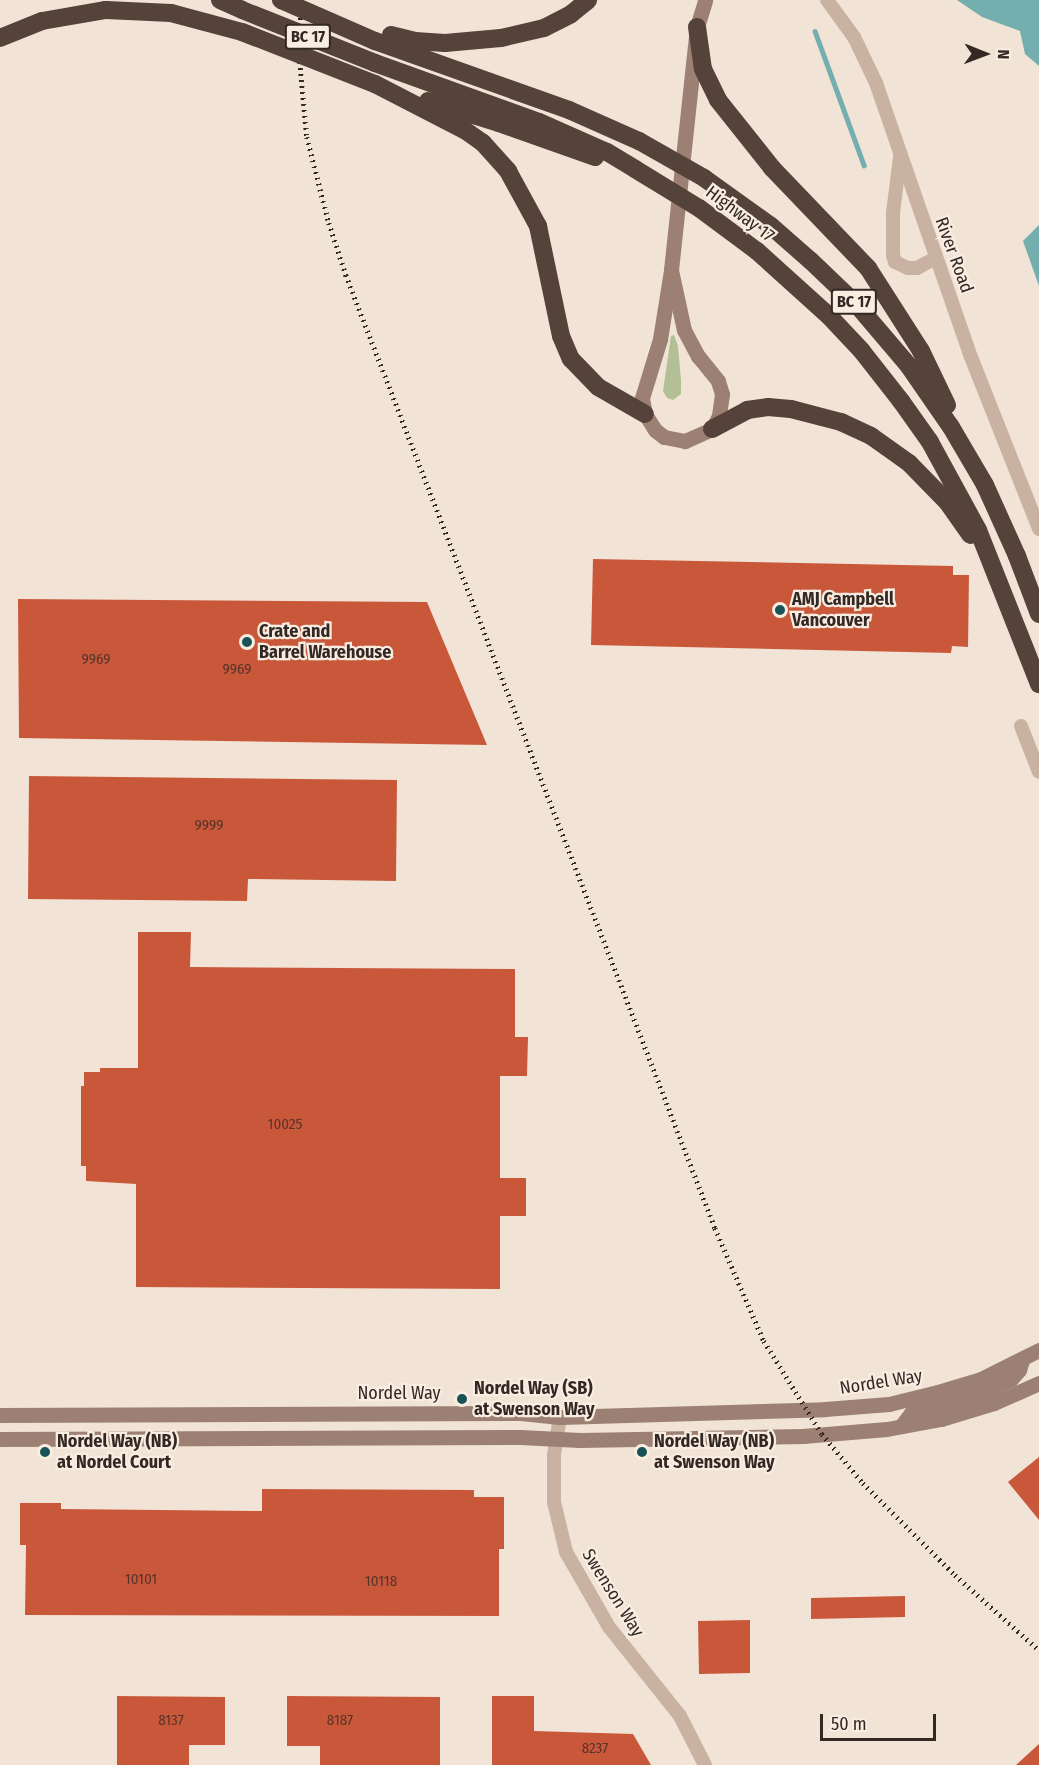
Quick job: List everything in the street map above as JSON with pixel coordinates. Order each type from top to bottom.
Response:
[{"type":"highway","name":"Highway 17","points":[[220,0],[375,63],[539,122],[607,152],[699,208],[757,251],[808,297],[861,350],[924,434],[960,493],[998,576],[1039,684]]},
{"type":"highway","name":"Highway 17","points":[[280,0],[569,110],[639,141],[704,178],[771,226],[857,305],[908,364],[971,458],[1002,519],[1039,614]]},
{"type":"highway","points":[[292,0],[375,35],[429,42],[501,38],[544,28],[571,14],[588,0]]},
{"type":"highway","points":[[0,38],[42,21],[106,10],[171,13],[242,32],[375,84],[635,169]]},
{"type":"highway","points":[[697,27],[703,69],[718,100],[772,168],[847,244],[886,293],[921,351],[971,458]]},
{"type":"highway","points":[[375,84],[466,131],[483,143],[502,164],[519,188],[538,226],[561,336],[571,359],[598,387],[645,414]]},
{"type":"highway","name":"BC 17","points":[[712,429],[747,410],[768,407],[813,414],[841,422],[871,436],[909,463],[948,503],[998,576]]},
{"type":"street","points":[[671,270],[684,330],[721,388],[721,410],[712,429],[690,440],[675,441],[655,430],[645,414],[643,391],[658,351],[671,270],[697,27],[695,0]]},
{"type":"street","points":[[697,27],[705,0]]},
{"type":"street","name":"River Road","points":[[827,0],[854,37],[876,83],[971,357],[1039,529]]},
{"type":"street","points":[[900,155],[892,213],[892,255],[901,267],[908,268],[917,268],[936,258]]},
{"type":"street","points":[[1021,726],[1039,771]]},
{"type":"street","name":"Nordel Way","points":[[2,1413],[496,1413],[560,1417],[707,1415],[889,1404],[981,1380],[1039,1350]]},
{"type":"street","points":[[901,1426],[911,1413],[986,1391],[1011,1379],[1019,1370],[1022,1360]]},
{"type":"street","points":[[0,1439],[557,1439],[791,1436],[901,1426],[941,1419],[994,1403],[1039,1383]]},
{"type":"street","name":"Swenson Way","points":[[560,1417],[554,1502],[566,1552],[609,1626],[680,1716],[705,1765]]},
{"type":"green space","points":[[674,335],[678,346],[681,394],[673,400],[667,398],[663,391],[671,336]]},
{"type":"water","points":[[957,0],[1039,0],[1039,66],[1025,54],[1020,31],[982,17]]},
{"type":"water","points":[[1039,225],[1039,286],[1023,241]]},
{"type":"building","name":"AMJ Campbell Vancouver","points":[[593,559],[953,566],[953,575],[969,575],[968,647],[952,646],[951,653],[591,645]]},
{"type":"building","points":[[18,599],[427,602],[487,745],[19,738]]},
{"type":"building","points":[[29,776],[397,780],[396,881],[248,879],[247,901],[28,899]]},
{"type":"building","points":[[138,932],[191,932],[190,967],[515,969],[515,1037],[528,1037],[527,1076],[500,1076],[500,1178],[526,1178],[526,1216],[500,1216],[500,1289],[136,1287],[136,1184],[86,1181],[86,1166],[81,1166],[81,1086],[84,1086],[84,1072],[100,1072],[100,1068],[138,1068]]},
{"type":"building","points":[[1039,1457],[1039,1520],[1008,1482]]},
{"type":"building","points":[[262,1489],[474,1490],[474,1497],[504,1497],[504,1549],[499,1549],[499,1616],[25,1615],[26,1545],[20,1545],[20,1503],[61,1503],[61,1509],[262,1511]]},
{"type":"building","points":[[905,1596],[905,1617],[811,1619],[811,1598]]},
{"type":"building","points":[[750,1620],[750,1673],[699,1674],[698,1621]]},
{"type":"building","points":[[117,1696],[225,1697],[225,1745],[189,1745],[189,1765],[117,1765]]},
{"type":"building","points":[[287,1696],[440,1697],[440,1765],[320,1765],[320,1746],[287,1746]]},
{"type":"building","points":[[492,1696],[534,1696],[534,1731],[633,1734],[651,1765],[492,1765]]},
{"type":"building","points":[[1039,1744],[1039,1765],[1016,1765]]},
{"type":"waterway","points":[[815,31],[864,165]]},
{"type":"railway","points":[[301,0],[300,62],[307,137],[329,223],[346,275],[715,1228],[764,1341],[822,1434],[863,1483],[955,1575],[1039,1650]]},
{"type":"place","name":"AMJ Campbell Vancouver","points":[[780,610]]},
{"type":"place","name":"Crate and Barrel Warehouse","points":[[247,642]]},
{"type":"place","name":"Nordel Way (SB) at Swenson Way","points":[[462,1399]]},
{"type":"place","name":"Nordel Way (NB) at Nordel Court","points":[[45,1452]]},
{"type":"place","name":"Nordel Way (NB) at Swenson Way","points":[[642,1452]]}]
